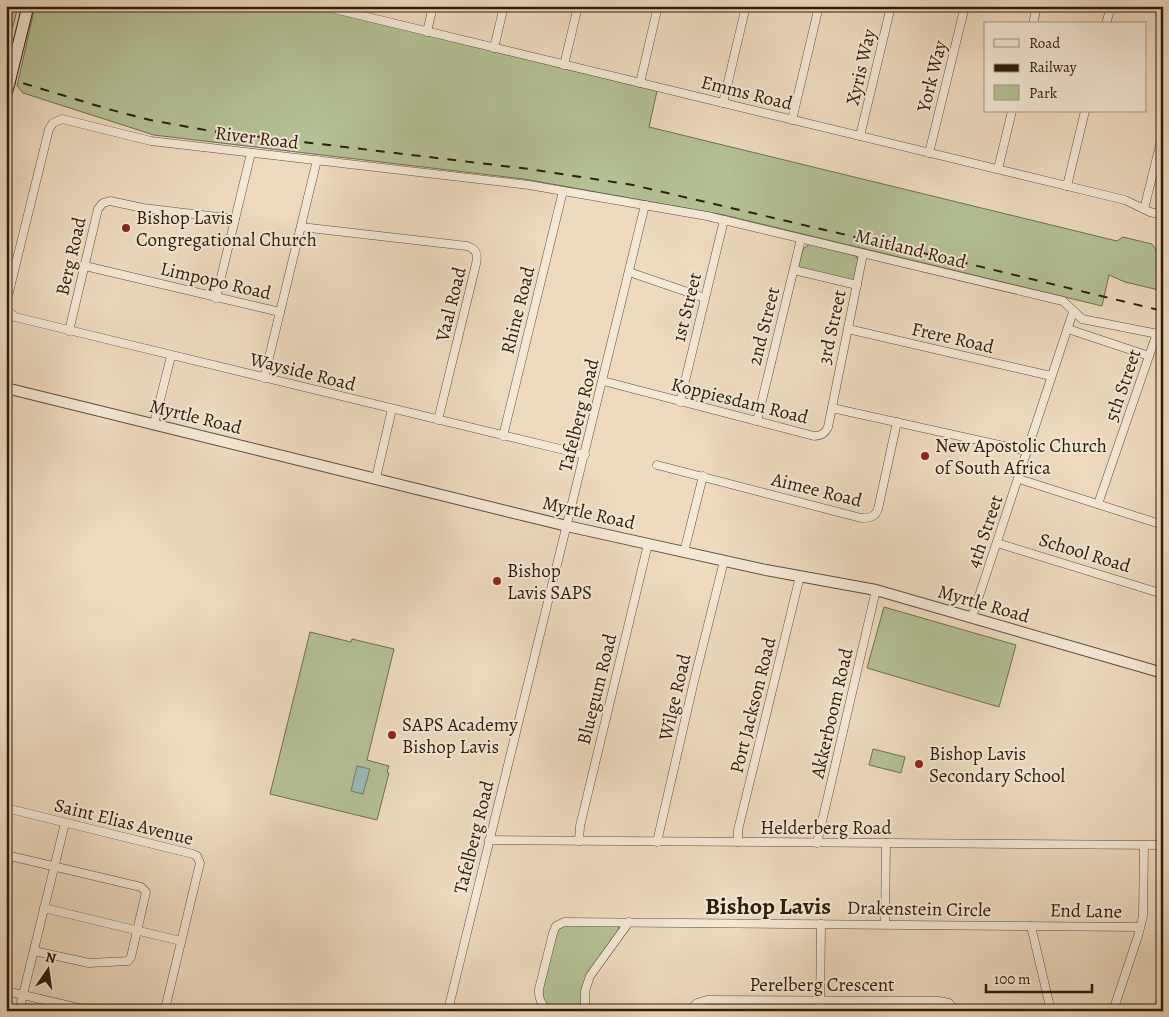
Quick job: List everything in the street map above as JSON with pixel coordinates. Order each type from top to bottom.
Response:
[{"type":"main road","points":[[8,89],[28,6]]},
{"type":"street","name":"Emms Road","points":[[322,6],[1125,200],[1163,215]]},
{"type":"street","points":[[357,15],[360,6]]},
{"type":"street","points":[[427,32],[433,6]]},
{"type":"street","points":[[494,48],[504,6]]},
{"type":"street","points":[[564,65],[578,6]]},
{"type":"street","points":[[640,83],[658,6]]},
{"type":"street","points":[[723,103],[746,6]]},
{"type":"street","points":[[792,120],[819,6]]},
{"type":"street","name":"Xyris Way","points":[[860,136],[892,6]]},
{"type":"street","name":"York Way","points":[[929,153],[965,6]]},
{"type":"street","points":[[1033,22],[1037,6]]},
{"type":"street","points":[[1107,22],[1111,6]]},
{"type":"street","points":[[998,169],[1012,112]]},
{"type":"street","points":[[1067,186],[1085,112]]},
{"type":"street","name":"River Road","points":[[6,304],[49,129],[56,121],[65,120],[151,141],[529,185],[645,205]]},
{"type":"street","points":[[1144,209],[1163,133]]},
{"type":"street","points":[[216,298],[251,153]]},
{"type":"street","points":[[264,378],[318,160]]},
{"type":"street","name":"Rhine Road","points":[[503,436],[563,191]]},
{"type":"street","name":"Berg Road","points":[[69,331],[98,209],[107,201],[143,208],[235,219]]},
{"type":"street","name":"Maitland Road","points":[[645,205],[724,220],[1062,301],[1082,318],[1160,334]]},
{"type":"street","name":"Tafelberg Road","points":[[450,1011],[450,1002],[645,205]]},
{"type":"street","name":"1st Street","points":[[680,402],[724,220]]},
{"type":"street","name":"Vaal Road","points":[[301,227],[467,246],[475,251],[477,255],[476,264],[438,420]]},
{"type":"street","name":"2nd Street","points":[[757,421],[801,239]]},
{"type":"street","name":"3rd Street","points":[[832,408],[863,254]]},
{"type":"street","name":"Limpopo Road","points":[[85,266],[280,312]]},
{"type":"street","points":[[794,270],[857,285]]},
{"type":"street","points":[[629,272],[705,298]]},
{"type":"street","name":"Wayside Road","points":[[6,309],[15,317],[69,331],[585,456]]},
{"type":"street","name":"4th Street","points":[[972,617],[1019,479],[1051,376],[1074,312]]},
{"type":"street","name":"Frere Road","points":[[848,329],[1051,376]]},
{"type":"street","points":[[1068,329],[1149,356]]},
{"type":"street","name":"5th Street","points":[[1098,504],[1149,356],[1160,334]]},
{"type":"street","points":[[154,424],[171,356]]},
{"type":"street","name":"Koppiesdam Road","points":[[603,382],[818,436],[824,434],[827,430],[832,408],[1027,451]]},
{"type":"street","name":"Myrtle Road","points":[[6,388],[567,526],[724,561],[876,590],[1163,673]]},
{"type":"street","points":[[376,478],[392,409]]},
{"type":"street","name":"Aimee Road","points":[[657,465],[861,518],[869,518],[874,516],[878,508],[897,422]]},
{"type":"street","points":[[684,552],[703,476]]},
{"type":"street","points":[[1019,479],[1163,525]]},
{"type":"street","name":"School Road","points":[[997,543],[1163,594]]},
{"type":"street","name":"Bluegum Road","points":[[579,841],[580,826],[648,544]]},
{"type":"street","name":"Wilge Road","points":[[658,842],[694,681],[724,561]]},
{"type":"street","name":"Port Jackson Road","points":[[738,842],[738,830],[800,576]]},
{"type":"street","name":"Akkerboom Road","points":[[817,843],[876,590]]},
{"type":"street","name":"Saint Elias Avenue","points":[[6,808],[193,854],[200,860],[165,1009],[83,1009],[23,995]]},
{"type":"street","points":[[19,1011],[65,823]]},
{"type":"street","name":"Helderberg Road","points":[[490,840],[1163,845]]},
{"type":"street","points":[[885,924],[886,843]]},
{"type":"street","points":[[1113,1011],[1140,927],[1144,905],[1144,845]]},
{"type":"street","points":[[6,872],[8,855],[143,888],[147,895],[131,958],[125,962],[89,963],[34,951]]},
{"type":"street","points":[[44,908],[181,941]]},
{"type":"street","name":"Drakenstein Circle","points":[[548,1011],[543,1006],[539,993],[553,933],[556,926],[568,921],[1031,926]]},
{"type":"street","points":[[585,1011],[585,991],[590,976],[629,922]]},
{"type":"street","points":[[820,1011],[821,924]]},
{"type":"street","points":[[1031,926],[1051,1011]]},
{"type":"street","name":"End Lane","points":[[1031,926],[1140,927]]},
{"type":"street","points":[[6,991],[23,995]]},
{"type":"street","name":"Perelberg Crescent","points":[[688,1011],[697,1003],[707,1000],[938,1001],[949,1003],[955,1011]]},
{"type":"green space","points":[[6,6],[18,6],[6,55]]},
{"type":"green space","points":[[35,6],[308,6],[657,91],[649,127],[1117,241],[1123,237],[1152,244],[1156,250],[1163,252],[1163,291],[1125,282],[1109,275],[1102,306],[724,215],[524,179],[154,135],[23,93],[17,86]]},
{"type":"green space","points":[[810,244],[856,256],[858,260],[854,281],[798,268],[803,249]]},
{"type":"green space","points":[[884,607],[1016,645],[999,707],[867,668]]},
{"type":"green space","points":[[310,632],[351,642],[352,639],[394,649],[367,760],[389,766],[387,772],[389,773],[377,820],[270,794]]},
{"type":"green space","points":[[873,749],[905,757],[901,773],[869,765]]},
{"type":"green space","points":[[564,925],[618,926],[619,929],[588,973],[582,1011],[553,1011],[545,1003],[542,993],[556,932]]},
{"type":"green space","points":[[864,1004],[945,1004],[952,1011],[864,1011]]},
{"type":"water","points":[[357,766],[370,769],[363,794],[351,791]]},
{"type":"railway","points":[[6,78],[150,120],[211,131],[529,169],[633,185],[1163,311]]},
{"type":"place","name":"Bishop Lavis Congregational Church","points":[[126,228]]},
{"type":"place","name":"New Apostolic Church of South Africa","points":[[925,456]]},
{"type":"place","name":"Bishop Lavis SAPS","points":[[497,581]]},
{"type":"place","name":"SAPS Academy Bishop Lavis","points":[[392,735]]},
{"type":"place","name":"Bishop Lavis Secondary School","points":[[919,764]]},
{"type":"district","name":"Bishop Lavis","points":[[768,906]]}]
